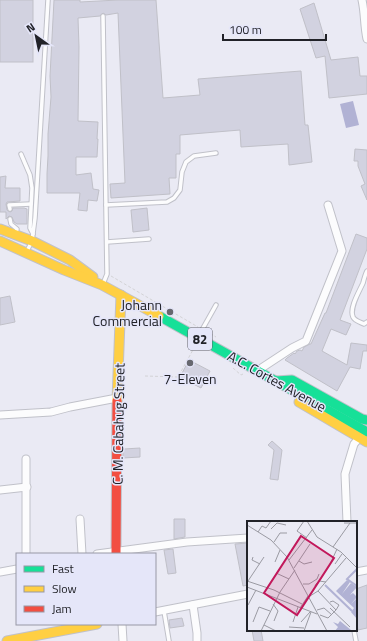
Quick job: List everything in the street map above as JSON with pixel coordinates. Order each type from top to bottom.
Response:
[{"type":"main road","name":"A.C. Cortes Avenue","points":[[0,229],[15,234],[32,237],[70,260],[102,285]]},
{"type":"main road","name":"A.C. Cortes Avenue","points":[[0,241],[64,270],[102,285],[144,307],[276,381],[365,437]]},
{"type":"main road","name":"C. M. Cabahug Street","points":[[116,552],[117,398],[121,295]]},
{"type":"main road","points":[[144,307],[147,317],[365,437]]},
{"type":"main road","points":[[276,381],[292,380],[362,419],[367,420]]},
{"type":"main road","points":[[7,641],[78,626]]},
{"type":"street","points":[[362,0],[367,39]]},
{"type":"street","points":[[257,371],[292,348],[306,341],[342,252],[328,205]]},
{"type":"street","points":[[0,415],[50,412],[117,398]]},
{"type":"street","points":[[347,521],[345,474],[354,444],[365,437]]},
{"type":"street","points":[[26,459],[26,553]]},
{"type":"street","points":[[0,490],[27,487]]},
{"type":"street","points":[[80,519],[82,553]]},
{"type":"street","points":[[116,552],[187,542],[247,538]]},
{"type":"street","points":[[0,572],[16,569]]},
{"type":"street","points":[[357,572],[367,570]]},
{"type":"street","points":[[156,612],[247,594]]},
{"type":"street","points":[[193,605],[197,641]]},
{"type":"street","points":[[122,625],[123,641]]},
{"type":"lane","points":[[26,252],[32,237],[35,218],[48,0]]},
{"type":"lane","points":[[102,285],[107,274],[103,16]]},
{"type":"lane","points":[[106,205],[166,202],[174,198],[180,190],[182,172],[186,162],[194,156],[216,153]]},
{"type":"lane","points":[[20,154],[30,175],[32,188],[30,228],[32,237]]},
{"type":"lane","points":[[10,208],[9,205],[31,204]]},
{"type":"lane","points":[[10,219],[11,224],[17,229],[15,234]]},
{"type":"lane","points":[[107,242],[149,239]]},
{"type":"lane","points":[[367,271],[356,297],[352,312],[353,317],[356,320],[364,324],[367,322]]},
{"type":"lane","points":[[363,282],[367,286]]},
{"type":"lane","points":[[198,338],[216,305]]},
{"type":"lane","points":[[164,611],[169,641]]},
{"type":"lane","points":[[354,631],[356,641]]},
{"type":"path","points":[[107,274],[216,337]]},
{"type":"path","points":[[145,376],[178,377],[194,348]]},
{"type":"water","points":[[353,101],[359,125],[346,128],[340,104]]},
{"type":"building","points":[[0,0],[33,0],[33,62],[0,62]]},
{"type":"building","points":[[54,0],[80,0],[80,2],[156,0],[163,98],[200,95],[198,79],[301,71],[305,125],[308,125],[312,162],[289,165],[288,144],[241,147],[240,130],[180,135],[180,154],[176,154],[176,178],[169,178],[170,194],[111,198],[110,184],[125,183],[118,13],[106,15],[103,13],[100,16],[78,18],[78,121],[98,122],[98,139],[97,157],[76,157],[76,175],[91,173],[93,189],[99,190],[97,201],[88,200],[87,211],[78,210],[80,193],[47,193],[48,134],[51,97],[50,76]]},
{"type":"building","points":[[314,3],[331,60],[358,57],[360,76],[367,76],[367,94],[329,98],[325,56],[316,58],[300,9]]},
{"type":"building","points":[[355,149],[367,150],[367,200],[361,186],[365,184],[358,166],[358,161],[354,161]]},
{"type":"building","points":[[6,176],[5,188],[20,188],[20,201],[7,202],[7,210],[10,212],[13,208],[27,209],[27,224],[17,224],[14,222],[12,217],[9,216],[6,219],[6,212],[0,212],[0,177]]},
{"type":"building","points":[[147,208],[149,230],[133,232],[131,210]]},
{"type":"building","points":[[356,234],[367,238],[367,249],[340,320],[351,324],[346,335],[331,329],[322,351],[347,365],[351,343],[367,345],[367,351],[363,351],[360,369],[350,367],[337,391],[285,360],[297,351],[302,351],[304,347],[311,344],[326,313]]},
{"type":"building","points":[[10,296],[15,322],[0,325],[0,298]]},
{"type":"building","points":[[189,360],[210,371],[201,388],[180,377]]},
{"type":"building","points":[[272,441],[282,450],[278,480],[270,479],[274,450],[268,445]]},
{"type":"building","points":[[140,448],[140,457],[123,458],[124,449]]},
{"type":"building","points":[[174,519],[185,519],[185,537],[174,539]]},
{"type":"building","points":[[247,543],[247,585],[243,586],[235,544]]},
{"type":"building","points":[[173,549],[176,573],[168,574],[164,550]]},
{"type":"building","points":[[367,585],[367,628],[358,630],[357,624],[357,589]]},
{"type":"building","points":[[182,618],[184,626],[170,628],[169,620]]},
{"type":"building","points":[[252,631],[261,631],[263,641],[254,641]]},
{"type":"traffic: fast","points":[[159,316],[367,432]]},
{"type":"traffic: fast","points":[[276,381],[292,380],[362,419],[367,420]]},
{"type":"traffic: slow","points":[[0,229],[32,241],[70,260],[93,277]]},
{"type":"traffic: slow","points":[[0,241],[64,270],[102,285],[159,316]]},
{"type":"traffic: slow","points":[[117,401],[121,295]]},
{"type":"traffic: slow","points":[[299,402],[367,442]]},
{"type":"traffic: slow","points":[[7,641],[92,625]]},
{"type":"traffic: jam","points":[[116,553],[117,401]]},
{"type":"place","name":"Johann Commercial","points":[[170,312]]},
{"type":"place","name":"7-Eleven","points":[[190,363]]}]
